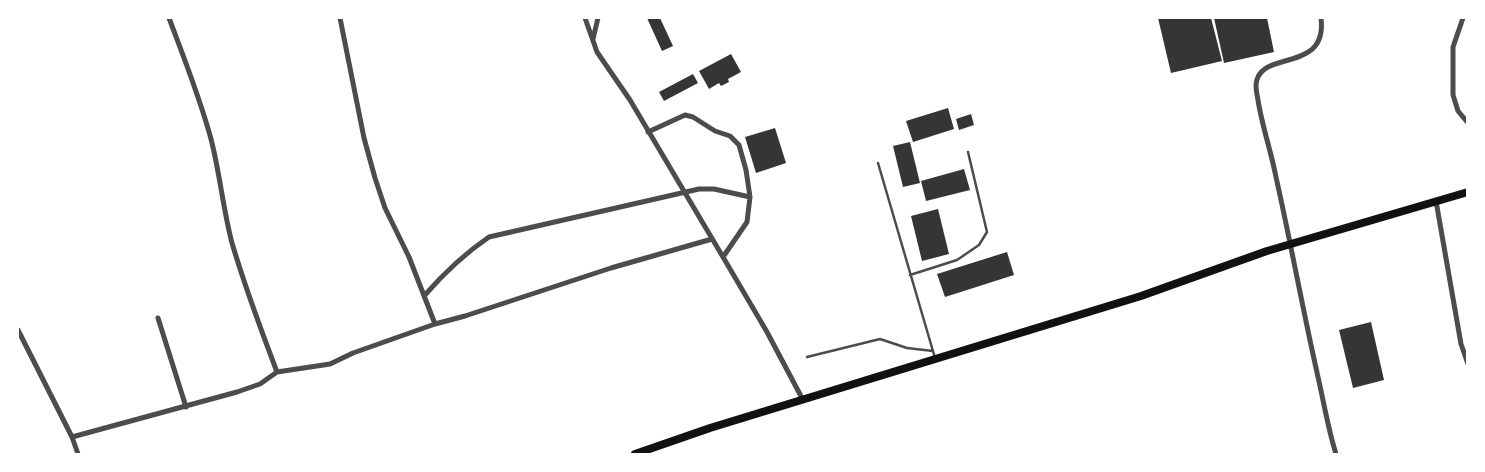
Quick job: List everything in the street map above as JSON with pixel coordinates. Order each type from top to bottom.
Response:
[{"type":"main road","points":[[635,454],[710,428],[1000,341],[1141,296],[1249,257],[1468,192]]},
{"type":"street","points":[[169,18],[211,140],[232,244],[252,308],[277,372]]},
{"type":"street","points":[[340,18],[364,138],[375,178],[385,208],[409,257],[435,324]]},
{"type":"street","points":[[585,18],[597,52],[616,78],[712,239],[767,332],[803,400]]},
{"type":"street","points":[[592,40],[598,18]]},
{"type":"street","points":[[1321,18],[1321,33],[1318,44],[1310,52],[1268,67],[1258,74],[1256,85],[1260,113],[1276,174],[1305,321],[1336,454]]},
{"type":"street","points":[[1463,18],[1453,47],[1453,95],[1458,111],[1468,122]]},
{"type":"street","points":[[648,132],[685,115],[693,117],[715,131],[730,136],[739,145],[746,170],[750,197],[747,222],[723,258]]},
{"type":"street","points":[[424,296],[443,274],[467,252],[489,237],[699,189],[714,189],[750,197]]},
{"type":"street","points":[[1436,201],[1461,344],[1468,364]]},
{"type":"street","points":[[72,437],[237,392],[260,384],[277,372],[330,364],[353,353],[435,324],[611,268],[712,239]]},
{"type":"street","points":[[158,318],[186,407]]},
{"type":"street","points":[[18,330],[72,437],[78,454]]},
{"type":"lane","points":[[910,275],[957,260],[979,245],[987,232],[968,152]]},
{"type":"lane","points":[[878,163],[935,359]]},
{"type":"lane","points":[[807,357],[880,339],[907,348],[933,351]]},
{"type":"building","points":[[647,18],[660,18],[673,46],[662,51]]},
{"type":"building","points":[[1158,18],[1211,18],[1222,61],[1171,73]]},
{"type":"building","points":[[1214,18],[1267,18],[1274,52],[1224,63]]},
{"type":"building","points":[[731,54],[741,72],[728,79],[729,82],[721,86],[719,83],[709,89],[699,71]]},
{"type":"building","points":[[693,74],[698,83],[664,101],[659,92]]},
{"type":"building","points":[[948,108],[954,129],[913,142],[906,121]]},
{"type":"building","points":[[971,114],[974,125],[959,130],[956,119]]},
{"type":"building","points":[[775,128],[786,163],[756,173],[745,137]]},
{"type":"building","points":[[910,142],[920,183],[903,187],[893,146]]},
{"type":"building","points":[[964,169],[970,190],[926,201],[921,181]]},
{"type":"building","points":[[938,209],[949,254],[922,261],[911,216]]},
{"type":"building","points":[[1007,252],[1014,275],[945,297],[937,274]]},
{"type":"building","points":[[1371,322],[1384,380],[1353,388],[1339,330]]}]
